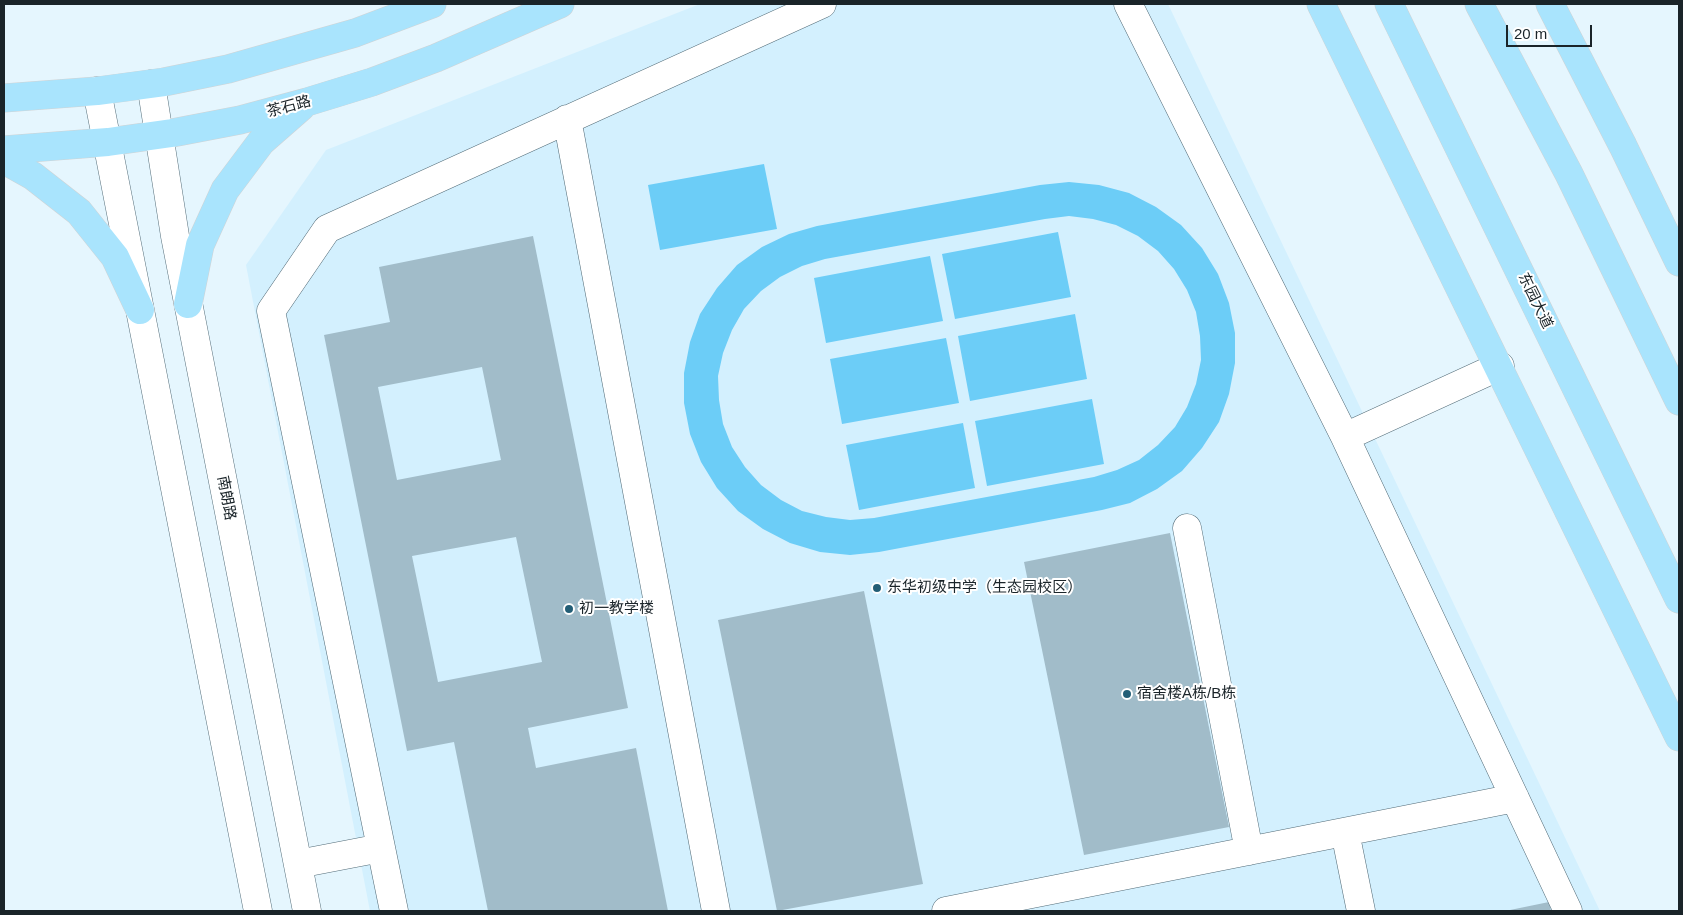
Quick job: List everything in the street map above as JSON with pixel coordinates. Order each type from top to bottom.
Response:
[{"type":"main road","points":[[4,98],[98,91],[151,84],[228,69],[292,53],[355,33],[432,4]]},
{"type":"main road","name":"茶石路","points":[[4,150],[108,142],[240,120],[372,82],[436,58],[560,4]]},
{"type":"main road","points":[[1322,4],[1500,366],[1679,737]]},
{"type":"main road","points":[[1375,4],[1404,35]]},
{"type":"main road","name":"东园大道","points":[[1389,4],[1679,599]]},
{"type":"main road","points":[[1479,4],[1569,174],[1679,401]]},
{"type":"main road","points":[[1494,4],[1510,61]]},
{"type":"main road","points":[[1550,4],[1623,146],[1679,262]]},
{"type":"main road","points":[[188,304],[200,245],[225,190],[261,142],[282,121],[307,102]]},
{"type":"main road","points":[[4,160],[41,181],[79,212],[115,257],[140,310]]},
{"type":"street","points":[[394,911],[271,311],[327,228],[822,4]]},
{"type":"street","points":[[1128,4],[1344,437],[1568,911]]},
{"type":"street","name":"南朗路","points":[[151,84],[188,304],[307,911]]},
{"type":"street","points":[[98,91],[258,911]]},
{"type":"street","points":[[568,119],[716,911]]},
{"type":"street","points":[[1344,437],[1500,366]]},
{"type":"street","points":[[1187,528],[1249,851]]},
{"type":"street","points":[[946,911],[1514,798]]},
{"type":"street","points":[[1345,832],[1361,911]]},
{"type":"street","points":[[298,864],[381,848]]},
{"type":"shaded area","name":"东华初级中学（生态园校区）","points":[[700,4],[1168,4],[1600,911],[370,911],[246,265],[326,150]]},
{"type":"shaded area","points":[[764,164],[777,229],[660,250],[648,185]]},
{"type":"shaded area","points":[[1069,182],[1099,185],[1129,193],[1156,207],[1181,225],[1202,248],[1218,274],[1229,303],[1235,333],[1235,363],[1229,394],[1219,422],[1202,448],[1182,471],[1157,489],[1130,503],[1102,510],[879,552],[850,555],[820,552],[790,543],[763,529],[738,511],[717,488],[701,462],[690,434],[684,403],[684,373],[690,342],[700,314],[717,288],[737,265],[762,247],[789,234],[817,226],[1040,185]],"holes":[[[1069,216],[1093,219],[1116,225],[1138,236],[1158,251],[1174,269],[1187,290],[1196,312],[1201,360],[1196,384],[1187,407],[1175,427],[1158,445],[1139,460],[1117,470],[1094,477],[874,518],[850,520],[802,511],[781,500],[761,485],[745,467],[732,447],[723,424],[718,376],[723,353],[732,330],[744,309],[761,291],[780,277],[802,266],[825,259],[1045,219]]]},
{"type":"shaded area","points":[[1058,232],[1071,297],[955,319],[942,254]]},
{"type":"shaded area","points":[[930,256],[943,321],[826,343],[814,278]]},
{"type":"shaded area","points":[[1075,314],[1087,379],[970,401],[958,336]]},
{"type":"shaded area","points":[[946,338],[959,403],[842,424],[830,359]]},
{"type":"shaded area","points":[[1092,399],[1104,464],[987,486],[975,421]]},
{"type":"shaded area","points":[[963,423],[975,488],[859,510],[846,445]]},
{"type":"building","name":"初一教学楼","points":[[533,236],[628,708],[528,728],[536,768],[636,748],[668,911],[488,911],[454,742],[407,751],[324,335],[390,322],[379,267]],"holes":[[[482,367],[501,460],[397,480],[378,387]],[[516,537],[542,662],[438,682],[412,556]]]},
{"type":"building","name":"宿舍楼A栋/B栋","points":[[1170,533],[1229,827],[1084,855],[1024,562]]},
{"type":"building","points":[[864,591],[923,884],[777,911],[718,620]]},
{"type":"building","points":[[1549,902],[1551,911],[1510,911],[1510,910]]},
{"type":"place","name":"东华初级中学（生态园校区）","points":[[877,588]]},
{"type":"place","name":"初一教学楼","points":[[569,609]]},
{"type":"place","name":"宿舍楼A栋/B栋","points":[[1127,694]]}]
